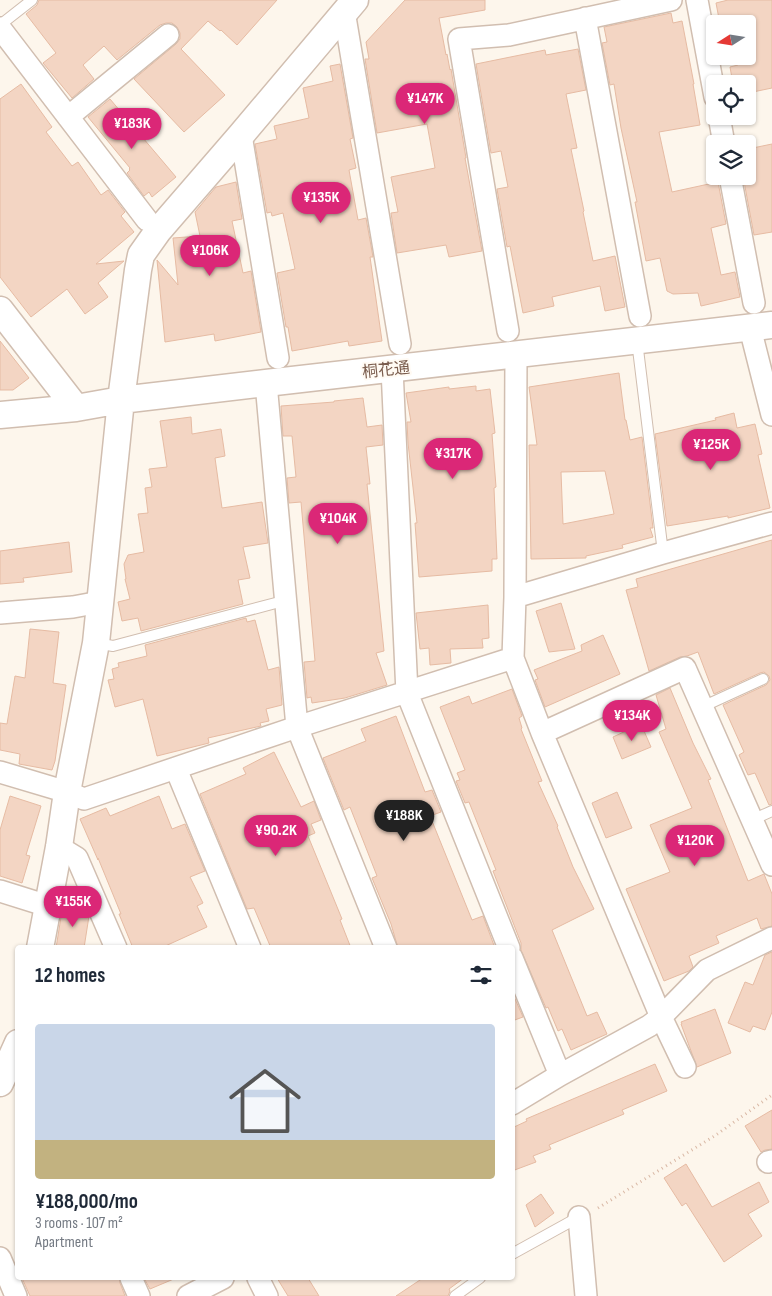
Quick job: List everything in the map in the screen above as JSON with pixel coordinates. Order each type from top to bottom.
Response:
[{"type":"street","points":[[671,0],[509,34],[459,39],[512,343],[515,597],[513,658],[542,733],[661,1017],[685,1067]]},
{"type":"street","points":[[697,0],[711,75]]},
{"type":"street","points":[[41,945],[67,792],[96,643],[121,400],[141,255],[158,231],[349,6]]},
{"type":"street","points":[[349,6],[400,344]]},
{"type":"street","points":[[585,18],[639,329]]},
{"type":"street","points":[[0,26],[148,220]]},
{"type":"street","points":[[68,117],[168,36]]},
{"type":"street","points":[[241,135],[278,358]]},
{"type":"street","points":[[732,185],[759,318],[772,415]]},
{"type":"street","points":[[0,310],[76,408]]},
{"type":"street","name":"桐花通","points":[[0,415],[76,408],[121,400],[392,369],[512,343],[759,318]]},
{"type":"street","points":[[392,369],[407,693],[507,945]]},
{"type":"street","points":[[266,383],[297,727],[385,945]]},
{"type":"street","points":[[515,597],[772,523]]},
{"type":"street","points":[[0,613],[73,607],[100,602]]},
{"type":"street","points":[[0,772],[84,799],[297,727],[513,658]]},
{"type":"street","points":[[542,733],[685,668],[772,864]]},
{"type":"street","points":[[176,768],[249,945]]},
{"type":"street","points":[[59,847],[77,858],[115,945]]},
{"type":"street","points":[[0,891],[48,906]]},
{"type":"street","points":[[515,1102],[560,1075],[650,1026],[707,970],[772,938]]},
{"type":"street","points":[[515,965],[560,1075]]},
{"type":"street","points":[[0,1083],[15,1050]]},
{"type":"street","points":[[579,1216],[586,1296]]},
{"type":"street","points":[[0,1258],[16,1296]]},
{"type":"street","points":[[132,1280],[139,1296]]},
{"type":"street","points":[[188,1296],[220,1280]]},
{"type":"street","points":[[259,1280],[267,1296]]},
{"type":"lane","points":[[0,26],[32,0]]},
{"type":"lane","points":[[639,329],[663,553]]},
{"type":"lane","points":[[96,643],[114,646],[286,600]]},
{"type":"lane","points":[[702,707],[763,680]]},
{"type":"lane","points":[[752,820],[772,811]]},
{"type":"lane","points":[[515,1252],[579,1216]]},
{"type":"lane","points":[[455,1296],[477,1280]]},
{"type":"path","points":[[579,1216],[594,1210],[716,1135],[772,1096]]},
{"type":"building","points":[[39,0],[277,0],[237,45],[208,21],[181,49],[225,95],[184,132],[134,79],[176,44],[180,39],[177,27],[172,23],[160,25],[117,60],[104,46],[83,65],[94,79],[72,98],[43,63],[56,53],[26,14],[37,5]]},
{"type":"building","points":[[405,0],[485,0],[485,10],[439,18],[446,55],[451,69],[482,251],[449,257],[446,245],[397,253],[391,213],[398,212],[391,177],[435,168],[427,124],[377,133],[365,59],[369,59],[366,42]]},
{"type":"building","points":[[728,0],[772,0],[772,88],[756,91],[756,75],[731,75],[730,67],[756,65],[756,15],[718,15],[716,3]]},
{"type":"building","points":[[671,13],[673,23],[682,21],[700,125],[659,132],[672,192],[706,185],[719,185],[726,224],[711,228],[721,275],[735,272],[740,297],[701,306],[698,293],[673,294],[667,291],[660,258],[646,261],[635,202],[637,202],[621,128],[614,84],[610,85],[602,43],[607,42],[604,27]]},
{"type":"building","points":[[578,49],[586,90],[566,94],[577,148],[571,149],[593,261],[615,256],[625,307],[605,311],[600,286],[552,297],[554,306],[523,313],[510,246],[507,247],[497,189],[508,187],[501,151],[491,153],[476,64],[545,50],[546,55]]},
{"type":"building","points":[[340,64],[353,138],[350,139],[356,168],[349,170],[358,220],[366,218],[373,257],[370,257],[382,341],[349,346],[348,341],[292,351],[277,273],[295,269],[283,213],[272,216],[271,212],[267,213],[255,144],[277,139],[274,126],[309,118],[303,88],[333,81],[330,66]]},
{"type":"building","points":[[21,84],[52,127],[46,132],[72,166],[78,162],[101,195],[108,190],[125,212],[121,216],[134,232],[96,264],[124,261],[98,283],[108,297],[85,314],[67,289],[31,317],[0,277],[0,99]]},
{"type":"building","points":[[110,99],[176,177],[152,197],[149,192],[144,196],[127,173],[130,168],[88,117]]},
{"type":"building","points":[[772,144],[772,232],[754,235],[745,185],[756,185],[756,147]]},
{"type":"building","points":[[236,182],[242,219],[232,221],[243,273],[251,271],[261,332],[215,341],[214,334],[165,342],[157,260],[178,285],[173,238],[200,236],[195,212],[216,187]]},
{"type":"building","points":[[0,341],[29,378],[13,390],[0,390]]},
{"type":"building","points":[[619,373],[625,420],[630,440],[642,437],[653,528],[650,528],[653,537],[622,545],[623,548],[586,556],[586,558],[531,559],[529,445],[537,445],[529,387]],"holes":[[[605,471],[614,514],[563,524],[561,472]]]},
{"type":"building","points":[[476,386],[476,391],[490,389],[495,433],[492,434],[496,487],[494,488],[497,559],[492,559],[492,571],[419,577],[415,523],[417,523],[408,443],[407,422],[411,422],[406,393],[449,387],[449,389]]},
{"type":"building","points":[[363,398],[367,427],[382,425],[383,445],[366,447],[370,484],[367,484],[384,651],[376,653],[387,685],[345,698],[312,703],[311,697],[307,698],[304,662],[315,661],[301,502],[289,503],[287,478],[296,477],[292,436],[283,436],[281,406]]},
{"type":"building","points":[[734,413],[737,428],[755,424],[762,454],[758,455],[770,508],[728,518],[728,516],[667,526],[655,434],[716,420],[715,418]]},
{"type":"building","points":[[191,417],[192,434],[221,429],[225,456],[215,458],[222,508],[262,502],[268,543],[243,547],[250,578],[238,580],[243,604],[141,631],[138,618],[122,621],[118,602],[130,599],[125,579],[124,564],[128,555],[144,552],[138,514],[148,513],[145,488],[152,487],[149,469],[167,467],[160,421]]},
{"type":"building","points":[[772,540],[772,804],[769,805],[755,773],[748,775],[739,755],[744,752],[723,705],[766,685],[770,680],[769,676],[764,672],[760,673],[714,694],[698,652],[680,657],[649,671],[626,590],[638,587],[636,579]]},
{"type":"building","points":[[69,542],[72,572],[23,578],[24,582],[0,584],[0,551]]},
{"type":"building","points":[[561,603],[575,649],[549,652],[536,611]]},
{"type":"building","points":[[488,605],[489,638],[482,639],[483,648],[450,649],[451,663],[430,665],[429,648],[420,649],[416,613]]},
{"type":"building","points":[[246,618],[247,622],[255,620],[268,670],[279,667],[282,705],[266,709],[269,721],[260,723],[261,726],[208,738],[209,743],[157,756],[143,699],[115,707],[108,680],[114,679],[112,669],[119,667],[118,663],[147,656],[145,645]]},
{"type":"building","points":[[30,629],[59,632],[53,683],[66,685],[52,770],[19,764],[20,754],[0,750],[0,723],[7,724],[15,676],[25,678]]},
{"type":"building","points":[[603,635],[620,674],[545,707],[535,680],[538,679],[534,670],[582,651],[581,645]]},
{"type":"building","points":[[670,688],[693,743],[711,779],[708,780],[748,881],[764,874],[772,894],[772,926],[761,929],[757,918],[716,936],[719,943],[689,956],[693,967],[689,971],[664,981],[626,889],[670,872],[650,825],[692,808],[659,732],[666,729],[656,695]]},
{"type":"building","points":[[512,689],[522,716],[519,718],[521,729],[542,781],[538,782],[558,826],[573,867],[594,909],[552,930],[587,1016],[597,1012],[607,1034],[571,1050],[562,1029],[558,1031],[548,1007],[546,1008],[521,950],[521,943],[493,871],[496,870],[469,802],[465,803],[456,781],[460,780],[457,773],[465,770],[440,707],[469,696],[472,704]]},
{"type":"building","points":[[396,716],[425,792],[432,790],[441,812],[430,816],[472,920],[483,916],[494,945],[397,945],[391,924],[372,878],[377,876],[350,807],[344,810],[323,758],[366,741],[361,729]]},
{"type":"building","points":[[641,724],[651,747],[622,759],[613,737]]},
{"type":"building","points":[[274,752],[301,807],[314,801],[321,820],[311,824],[315,833],[308,836],[342,919],[340,920],[350,945],[270,945],[254,908],[247,909],[200,794],[246,774],[243,768]]},
{"type":"building","points":[[617,792],[632,828],[606,838],[592,803]]},
{"type":"building","points":[[10,796],[41,806],[26,855],[30,856],[22,883],[0,876],[0,830]]},
{"type":"building","points":[[159,796],[172,829],[185,824],[205,871],[190,877],[203,903],[197,906],[207,927],[168,945],[132,945],[98,858],[98,860],[80,819],[106,808],[110,816]]},
{"type":"building","points":[[63,905],[85,908],[89,916],[84,945],[56,945]]},
{"type":"building","points":[[772,952],[772,1012],[765,1030],[753,1026],[750,1032],[728,1023],[745,982],[753,985],[765,955]]},
{"type":"building","points":[[515,999],[523,1017],[515,1020]]},
{"type":"building","points":[[715,1009],[731,1053],[697,1067],[681,1022]]},
{"type":"building","points":[[655,1064],[667,1091],[622,1110],[624,1114],[549,1145],[551,1149],[533,1156],[536,1162],[515,1170],[515,1127],[527,1121],[526,1119]]},
{"type":"building","points":[[772,1110],[772,1149],[761,1152],[745,1126]]},
{"type":"building","points":[[686,1164],[712,1207],[759,1182],[769,1202],[748,1214],[762,1236],[724,1262],[686,1203],[682,1206],[664,1178]]},
{"type":"building","points":[[541,1194],[554,1213],[535,1227],[526,1205]]},
{"type":"building","points":[[23,1280],[119,1280],[125,1296],[30,1296]]},
{"type":"building","points":[[145,1280],[171,1280],[150,1289]]},
{"type":"building","points":[[278,1280],[309,1280],[319,1296],[288,1296]]},
{"type":"building","points":[[420,1280],[461,1280],[449,1289],[448,1296],[396,1296]]}]
